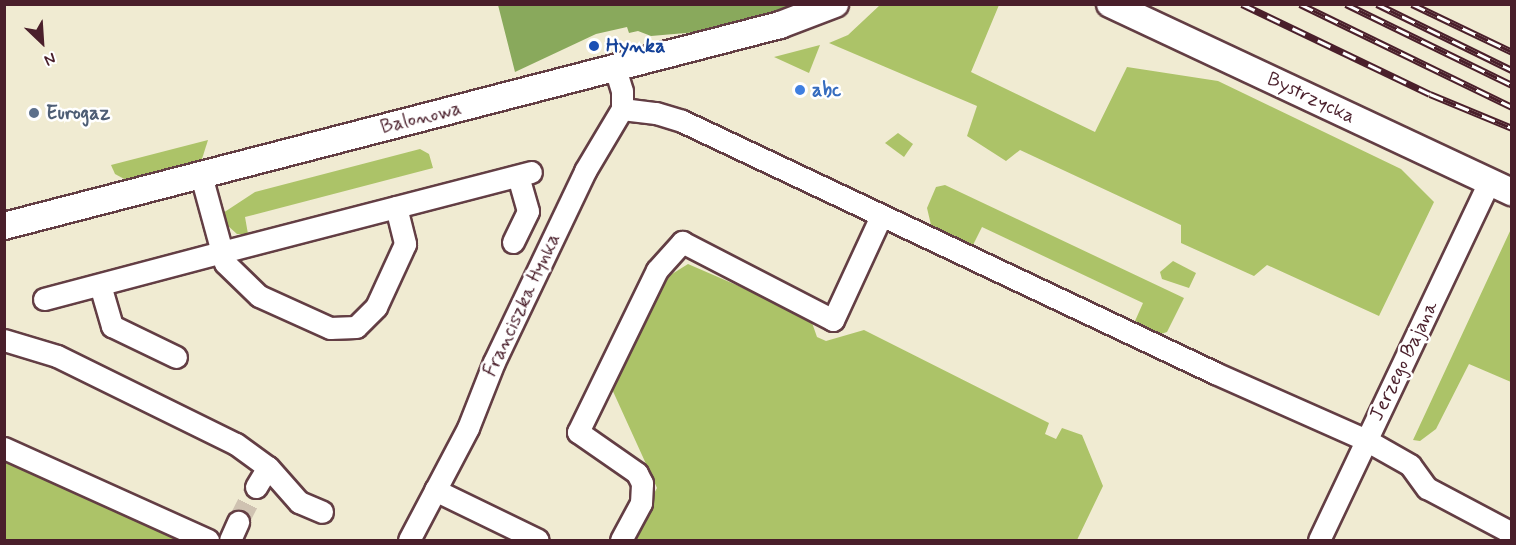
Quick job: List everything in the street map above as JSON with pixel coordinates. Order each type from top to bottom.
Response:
[{"type":"street","name":"Balonowa","points":[[4,226],[780,26],[835,4]]},
{"type":"street","name":"Bystrzycka","points":[[1110,4],[1500,187]]},
{"type":"street","points":[[615,68],[622,91],[622,109],[656,113],[682,121],[881,216],[1366,440],[1410,465],[1427,488],[1512,533]]},
{"type":"street","name":"Franciszka Hynka","points":[[409,540],[468,428],[494,363],[585,171],[622,109]]},
{"type":"street","points":[[44,300],[524,174],[528,211],[513,242]]},
{"type":"street","points":[[201,175],[225,263],[250,290],[330,328],[348,329],[371,315],[405,244],[396,207]]},
{"type":"street","name":"Jerzego Bajana","points":[[1319,540],[1366,440],[1500,187]]},
{"type":"street","points":[[621,540],[641,503],[642,483],[637,473],[578,432],[657,270],[682,242],[833,320],[881,216]]},
{"type":"street","points":[[100,285],[112,326],[176,357]]},
{"type":"street","points":[[4,340],[57,356],[236,444],[268,467],[299,502],[322,512]]},
{"type":"street","points":[[4,448],[208,540]]},
{"type":"street","points":[[256,487],[268,467]]},
{"type":"street","points":[[435,490],[538,540]]},
{"type":"green space","points":[[498,5],[801,5],[709,31],[651,36],[638,31],[629,33],[627,27],[596,34],[515,72]]},
{"type":"green space","points":[[880,5],[999,5],[971,72],[1095,132],[1127,67],[1218,81],[1401,169],[1434,202],[1379,316],[1267,265],[1254,276],[1181,243],[1181,225],[1020,150],[1006,161],[967,136],[977,106],[829,43],[848,35]]},
{"type":"green space","points":[[820,45],[809,73],[774,57]]},
{"type":"green space","points":[[898,133],[913,144],[904,157],[885,143]]},
{"type":"green space","points":[[208,140],[201,162],[128,181],[115,174],[111,165]]},
{"type":"green space","points":[[420,149],[429,154],[433,168],[245,217],[248,234],[237,234],[227,225],[223,213],[255,192]]},
{"type":"green space","points":[[945,185],[1184,298],[1167,332],[1161,334],[1135,321],[1143,303],[982,227],[973,245],[931,225],[927,208],[936,187]]},
{"type":"green space","points":[[1511,229],[1511,382],[1469,364],[1436,429],[1420,441],[1413,440]]},
{"type":"green space","points":[[1173,261],[1196,273],[1189,288],[1162,279],[1160,272]]},
{"type":"green space","points":[[688,264],[810,317],[817,337],[826,341],[864,330],[1049,423],[1045,434],[1056,439],[1062,428],[1082,435],[1103,486],[1077,540],[629,540],[657,488],[611,387],[664,279]]},
{"type":"green space","points":[[5,462],[29,465],[190,540],[5,540]]},
{"type":"tunnel","points":[[238,522],[256,487]]},
{"type":"railway","points":[[1242,4],[1430,94],[1512,128]]},
{"type":"railway","points":[[1300,4],[1512,107]]},
{"type":"railway","points":[[1346,4],[1512,85]]},
{"type":"railway","points":[[1377,4],[1512,70]]},
{"type":"railway","points":[[1412,4],[1512,52]]},
{"type":"place","name":"Hynka","points":[[594,46]]},
{"type":"place","name":"abc","points":[[800,90]]},
{"type":"place","name":"Eurogaz","points":[[34,113]]}]
